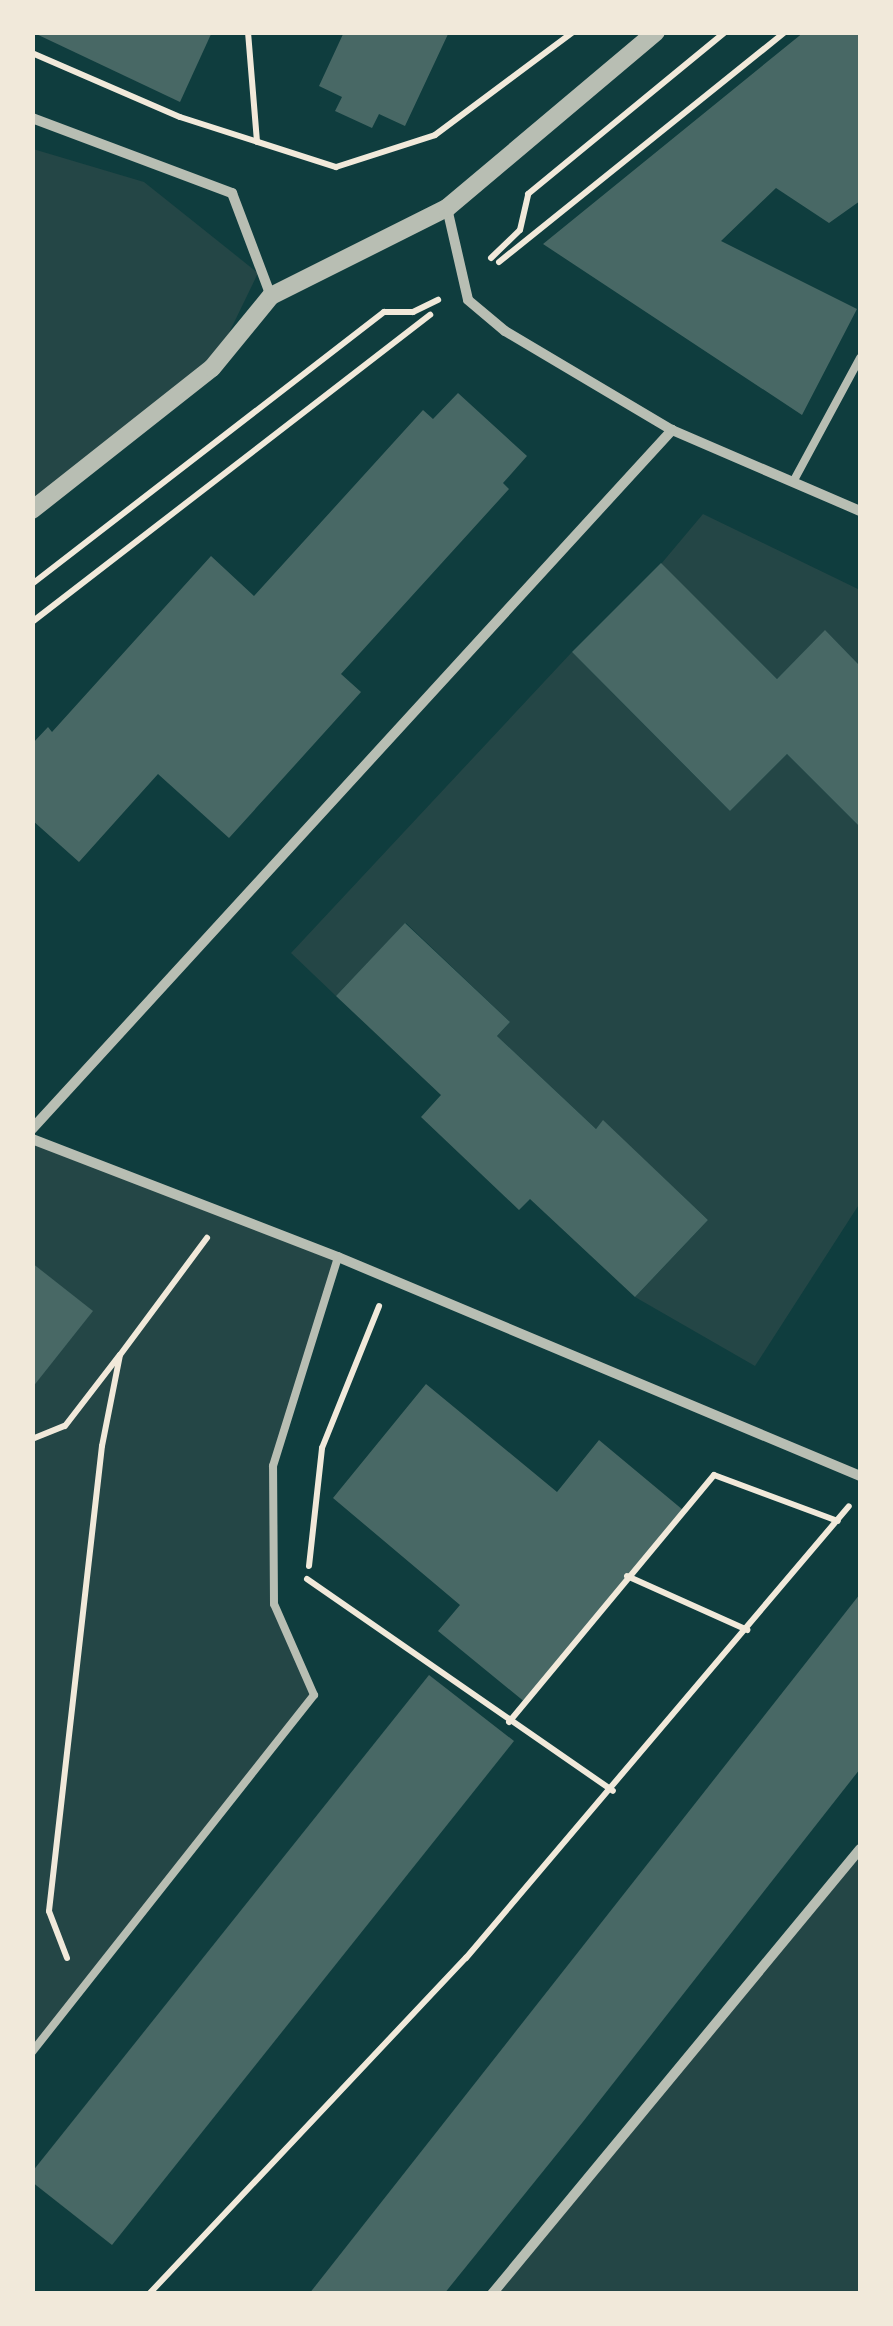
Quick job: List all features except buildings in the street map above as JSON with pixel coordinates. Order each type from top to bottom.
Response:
[{"type":"street","points":[[32,510],[212,368],[271,296],[447,208],[656,32]]},
{"type":"street","points":[[32,118],[232,193],[271,296]]},
{"type":"street","points":[[447,208],[468,300],[505,331],[672,430],[860,511]]},
{"type":"street","points":[[32,1129],[672,430]]},
{"type":"street","points":[[32,1140],[390,1278],[860,1476]]},
{"type":"street","points":[[492,2294],[860,1849]]},
{"type":"lane","points":[[792,482],[860,358]]},
{"type":"lane","points":[[32,2052],[314,1696],[274,1604],[274,1466],[338,1257]]},
{"type":"path","points":[[248,32],[257,142]]},
{"type":"path","points":[[32,53],[180,117],[336,167],[435,135],[573,32]]},
{"type":"path","points":[[726,32],[528,194],[520,230],[498,258],[785,32]]},
{"type":"path","points":[[32,584],[384,312],[429,311],[32,622]]},
{"type":"path","points":[[32,1440],[65,1426],[226,1213]]},
{"type":"path","points":[[390,1278],[322,1448],[307,1582],[613,1792]]},
{"type":"path","points":[[80,1992],[49,1912],[102,1446],[120,1355]]},
{"type":"path","points":[[509,1722],[714,1474],[838,1521]]},
{"type":"path","points":[[149,2294],[466,1958],[613,1792],[860,1492]]},
{"type":"path","points":[[627,1576],[747,1630]]},
{"type":"shaded area","points":[[33,149],[144,182],[258,273],[212,368],[33,510]]},
{"type":"shaded area","points":[[703,514],[860,590],[860,666],[825,631],[777,679],[661,564]]},
{"type":"shaded area","points":[[572,652],[730,811],[787,754],[860,827],[860,1203],[755,1366],[635,1297],[708,1220],[603,1121],[596,1129],[497,1036],[510,1022],[406,923],[336,996],[291,953]]},
{"type":"shaded area","points":[[33,1140],[338,1257],[273,1466],[274,1604],[314,1695],[33,2052]]},
{"type":"shaded area","points":[[860,1849],[860,2293],[492,2293]]}]
